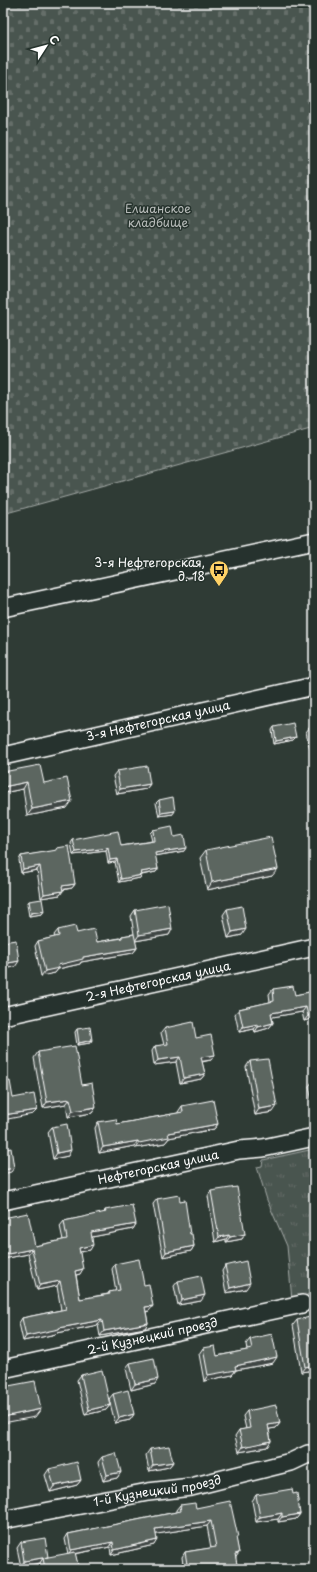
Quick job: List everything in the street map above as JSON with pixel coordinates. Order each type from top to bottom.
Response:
[{"type":"street","points":[[3,608],[314,541]]},
{"type":"street","name":"3-я Нефтегорская улица","points":[[3,756],[314,686]]},
{"type":"street","name":"2-я Нефтегорская улица","points":[[3,1016],[314,947]]},
{"type":"street","name":"Нефтегорская улица","points":[[3,1201],[239,1150],[263,1148],[314,1137]]},
{"type":"street","name":"2-й Кузнецкий проезд","points":[[3,1369],[302,1304]]},
{"type":"street","name":"1-й Кузнецкий проезд","points":[[3,1520],[148,1492],[191,1487],[291,1462],[308,1454]]},
{"type":"green space","name":"Елшанское кладбище","points":[[3,3],[314,3],[314,428],[3,514]]},
{"type":"green space","points":[[314,1149],[314,1291],[313,1293],[292,1300],[287,1246],[267,1200],[257,1167],[262,1166],[263,1160]]},
{"type":"building","points":[[293,723],[296,737],[276,741],[274,727]]},
{"type":"building","points":[[314,726],[314,744],[310,727]]},
{"type":"building","points":[[40,765],[44,783],[67,778],[72,801],[32,809],[27,782],[3,787],[3,772]]},
{"type":"building","points":[[147,766],[150,784],[120,789],[117,771]]},
{"type":"building","points":[[173,797],[175,811],[161,813],[159,800]]},
{"type":"building","points":[[172,826],[174,837],[184,835],[186,848],[155,853],[158,869],[141,872],[142,875],[121,879],[117,859],[110,860],[108,848],[76,852],[73,840],[118,831],[121,846],[154,841],[153,830]]},
{"type":"building","points":[[271,837],[278,869],[212,882],[206,850]]},
{"type":"building","points":[[69,846],[75,884],[62,886],[63,891],[44,894],[40,866],[23,869],[21,856],[57,850],[57,848]]},
{"type":"building","points":[[42,899],[44,911],[31,913],[29,901]]},
{"type":"building","points":[[168,904],[172,929],[139,935],[135,910]]},
{"type":"building","points":[[242,906],[246,929],[232,932],[227,909]]},
{"type":"building","points":[[75,926],[77,933],[94,929],[97,942],[122,938],[122,936],[134,934],[137,948],[83,957],[83,959],[58,965],[59,968],[45,971],[38,941],[59,936],[58,930]]},
{"type":"building","points":[[16,940],[19,961],[3,964],[3,942]]},
{"type":"building","points":[[293,986],[295,995],[314,991],[314,1014],[308,1016],[306,1007],[271,1013],[273,1023],[258,1027],[258,1024],[243,1027],[239,1009],[274,1001],[273,989]]},
{"type":"building","points":[[193,1022],[196,1038],[211,1035],[215,1055],[201,1057],[205,1074],[184,1078],[180,1057],[158,1060],[155,1046],[168,1044],[165,1028]]},
{"type":"building","points":[[90,1027],[92,1040],[79,1043],[77,1029]]},
{"type":"building","points":[[75,1046],[82,1085],[92,1083],[96,1107],[73,1111],[70,1099],[47,1102],[38,1052]]},
{"type":"building","points":[[268,1059],[277,1106],[259,1109],[250,1061]]},
{"type":"building","points":[[3,1065],[6,1082],[10,1081],[13,1098],[34,1094],[37,1110],[3,1115]]},
{"type":"building","points":[[213,1100],[218,1124],[168,1133],[169,1137],[139,1143],[138,1141],[103,1147],[98,1122],[116,1119],[117,1124],[183,1112],[182,1106]]},
{"type":"building","points":[[67,1124],[71,1150],[57,1153],[52,1127]]},
{"type":"building","points":[[11,1148],[14,1168],[3,1170],[3,1150]]},
{"type":"building","points":[[237,1187],[245,1234],[230,1237],[229,1235],[219,1237],[211,1191]]},
{"type":"building","points":[[179,1195],[180,1201],[185,1200],[190,1234],[192,1234],[194,1246],[166,1252],[157,1199]]},
{"type":"building","points":[[132,1205],[136,1224],[91,1232],[93,1245],[79,1248],[83,1269],[75,1271],[80,1299],[110,1294],[109,1292],[120,1290],[115,1264],[139,1259],[144,1285],[149,1284],[153,1306],[145,1307],[148,1323],[104,1331],[102,1320],[26,1336],[22,1318],[66,1309],[60,1281],[40,1285],[32,1249],[3,1255],[3,1218],[28,1213],[35,1246],[67,1239],[64,1221],[106,1212],[105,1210]]},
{"type":"building","points":[[246,1261],[250,1283],[230,1288],[225,1266]]},
{"type":"building","points":[[201,1276],[205,1295],[182,1300],[178,1281]]},
{"type":"building","points":[[310,1317],[314,1339],[314,1365],[305,1367],[297,1320]]},
{"type":"building","points":[[272,1334],[277,1357],[235,1366],[236,1370],[208,1375],[203,1348],[215,1346],[217,1356],[252,1349],[250,1339]]},
{"type":"building","points":[[154,1358],[158,1379],[135,1384],[130,1363]]},
{"type":"building","points":[[102,1370],[110,1405],[89,1410],[81,1375]]},
{"type":"building","points":[[35,1381],[41,1409],[3,1417],[3,1387]]},
{"type":"building","points":[[128,1390],[134,1414],[119,1418],[113,1394]]},
{"type":"building","points":[[276,1405],[280,1423],[268,1425],[271,1441],[243,1447],[239,1430],[250,1428],[247,1411]]},
{"type":"building","points":[[169,1446],[173,1462],[153,1465],[150,1449]]},
{"type":"building","points":[[116,1453],[121,1472],[107,1475],[102,1457]]},
{"type":"building","points":[[77,1462],[81,1480],[54,1486],[49,1469]]},
{"type":"building","points":[[292,1489],[293,1494],[297,1493],[300,1514],[282,1517],[282,1513],[260,1517],[256,1495]]},
{"type":"building","points":[[230,1501],[238,1537],[236,1537],[239,1553],[235,1554],[237,1564],[210,1569],[166,1569],[187,1564],[185,1552],[216,1547],[211,1521],[155,1529],[157,1540],[114,1550],[113,1542],[71,1550],[68,1534],[181,1511],[180,1505],[195,1503],[196,1508]]},
{"type":"building","points":[[45,1538],[48,1557],[24,1561],[21,1542]]},
{"type":"building","points":[[75,1552],[79,1569],[45,1569],[43,1558]]},
{"type":"place","name":"3-я Нефтегорская, д. 18","points":[[219,587]]}]
